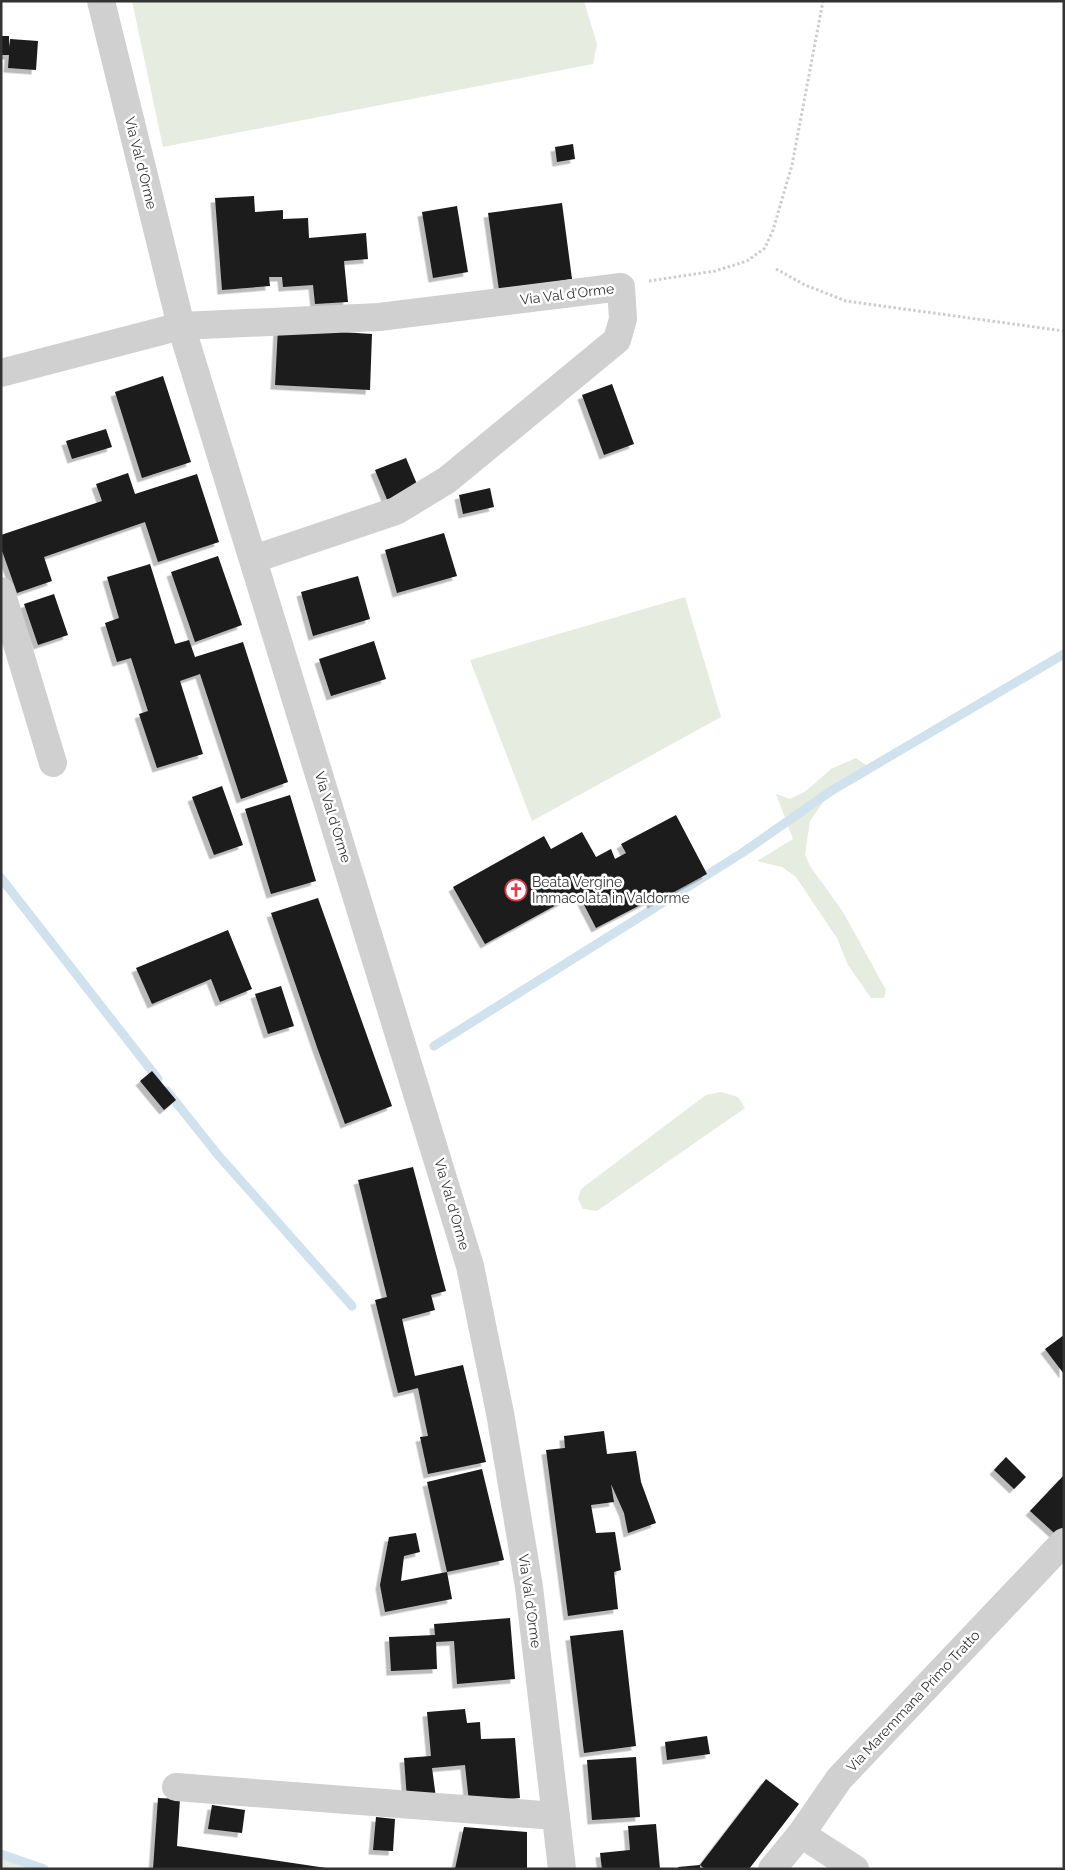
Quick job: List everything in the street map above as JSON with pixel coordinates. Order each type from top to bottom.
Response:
[{"type":"street","name":"Via Val d'Orme","points":[[101,1],[181,326],[470,1266],[500,1413],[529,1587],[562,1869]]},
{"type":"street","name":"Via Val d'Orme","points":[[181,326],[379,317],[621,287],[623,319],[617,340],[447,480],[396,512],[254,559]]},
{"type":"street","points":[[1,373],[181,326]]},
{"type":"street","points":[[1,591],[53,763]]},
{"type":"street","name":"Via Maremmana Primo Tratto","points":[[772,1869],[801,1834],[839,1779],[1064,1542]]},
{"type":"street","points":[[176,1787],[556,1816]]},
{"type":"street","points":[[801,1834],[855,1869]]},
{"type":"path","points":[[621,287],[715,270],[747,261],[765,248],[773,230],[792,165],[823,1]]},
{"type":"path","points":[[776,269],[805,285],[846,301],[1064,331]]},
{"type":"shaded area","points":[[132,1],[584,1],[597,44],[593,64],[163,147]]},
{"type":"shaded area","points":[[685,597],[721,717],[532,821],[470,660]]},
{"type":"shaded area","points":[[856,758],[870,768],[831,791],[810,821],[805,855],[810,866],[843,912],[886,990],[884,998],[871,998],[848,965],[837,938],[796,877],[782,867],[757,861],[793,839],[776,794],[790,799],[806,791],[831,769]]},
{"type":"shaded area","points":[[721,1092],[738,1097],[745,1108],[597,1211],[583,1209],[578,1199],[581,1189],[706,1095]]},
{"type":"shaded area","points":[[1,1854],[44,1869],[1,1869]]},
{"type":"building","points":[[1,36],[9,36],[9,48],[10,39],[38,41],[36,70],[8,68],[9,55],[1,55]]},
{"type":"building","points":[[573,144],[575,159],[557,162],[555,147]]},
{"type":"building","points":[[254,196],[255,212],[283,210],[283,219],[308,218],[309,238],[366,233],[368,259],[344,261],[348,302],[315,304],[313,285],[283,287],[282,277],[269,277],[270,286],[222,290],[215,198]]},
{"type":"building","points":[[562,203],[572,279],[499,290],[488,213]]},
{"type":"building","points":[[457,206],[468,272],[433,278],[422,212]]},
{"type":"building","points":[[278,328],[372,334],[370,390],[275,385]]},
{"type":"building","points":[[163,376],[191,462],[142,478],[115,392]]},
{"type":"building","points":[[612,384],[634,444],[604,455],[582,395]]},
{"type":"building","points":[[106,429],[112,447],[72,459],[66,441]]},
{"type":"building","points":[[406,458],[419,489],[388,502],[375,470]]},
{"type":"building","points":[[128,473],[135,494],[197,474],[219,542],[158,562],[145,522],[44,557],[52,581],[17,593],[1,548],[1,535],[102,501],[96,484]]},
{"type":"building","points":[[490,488],[494,507],[463,514],[459,495]]},
{"type":"building","points":[[444,533],[457,576],[397,593],[385,550]]},
{"type":"building","points":[[218,556],[242,625],[195,642],[171,572]]},
{"type":"building","points":[[150,564],[175,644],[189,640],[195,657],[243,642],[288,782],[241,799],[200,674],[180,681],[203,754],[157,768],[139,714],[148,711],[131,658],[117,662],[105,623],[119,618],[107,577]]},
{"type":"building","points":[[358,576],[370,619],[313,636],[301,592]]},
{"type":"building","points":[[54,594],[68,635],[38,645],[24,604]]},
{"type":"building","points":[[374,641],[386,679],[331,696],[319,659]]},
{"type":"building","points":[[222,786],[243,845],[214,855],[192,797]]},
{"type":"building","points":[[290,795],[316,881],[271,894],[245,809]]},
{"type":"building","points":[[676,815],[707,874],[652,904],[650,900],[596,928],[578,893],[485,944],[453,887],[544,836],[551,849],[582,832],[596,857],[611,849],[615,859],[626,853],[621,844]]},
{"type":"building","points":[[318,898],[392,1106],[345,1124],[271,913]]},
{"type":"building","points":[[228,930],[252,989],[220,1002],[211,979],[152,1004],[136,968]]},
{"type":"building","points":[[281,986],[294,1026],[268,1034],[255,994]]},
{"type":"building","points":[[152,1071],[176,1100],[164,1110],[140,1081]]},
{"type":"building","points":[[413,1167],[446,1291],[431,1295],[435,1310],[402,1319],[415,1376],[463,1365],[486,1462],[428,1474],[420,1437],[428,1436],[418,1388],[398,1393],[375,1300],[387,1297],[358,1180]]},
{"type":"building","points":[[1064,1335],[1064,1374],[1045,1349]]},
{"type":"building","points":[[604,1431],[607,1454],[636,1451],[641,1482],[656,1523],[628,1533],[624,1513],[611,1484],[614,1502],[591,1505],[596,1533],[615,1532],[621,1570],[614,1572],[618,1609],[568,1616],[546,1450],[565,1448],[564,1436]]},
{"type":"building","points":[[1006,1457],[1026,1477],[1014,1489],[994,1470]]},
{"type":"building","points":[[482,1469],[504,1560],[447,1572],[427,1482]]},
{"type":"building","points":[[1064,1475],[1064,1542],[1030,1511]]},
{"type":"building","points":[[416,1533],[420,1552],[404,1556],[401,1581],[447,1572],[452,1599],[385,1612],[380,1585],[389,1537]]},
{"type":"building","points":[[510,1618],[515,1679],[457,1684],[454,1641],[436,1642],[437,1669],[391,1671],[389,1637],[435,1635],[434,1624]]},
{"type":"building","points":[[623,1630],[636,1746],[584,1753],[570,1636]]},
{"type":"building","points":[[465,1709],[467,1723],[480,1722],[481,1739],[515,1738],[520,1798],[469,1802],[465,1765],[432,1768],[436,1798],[407,1799],[404,1758],[431,1756],[427,1712]]},
{"type":"building","points":[[707,1736],[710,1754],[667,1760],[665,1742]]},
{"type":"building","points":[[636,1757],[640,1817],[592,1820],[587,1760]]},
{"type":"building","points":[[766,1779],[799,1804],[749,1869],[705,1869],[700,1865]]},
{"type":"building","points":[[158,1798],[180,1799],[177,1846],[333,1869],[153,1869]]},
{"type":"building","points":[[212,1805],[245,1810],[242,1833],[208,1829]]},
{"type":"building","points":[[376,1817],[395,1819],[393,1851],[373,1850]]},
{"type":"building","points":[[656,1824],[660,1869],[602,1869],[600,1853],[630,1850],[628,1826]]},
{"type":"building","points":[[464,1827],[527,1832],[527,1869],[455,1869]]},
{"type":"building","points":[[700,1865],[700,1869],[679,1869],[678,1867]]},
{"type":"waterway","points":[[434,1046],[742,853],[831,791],[1064,654]]},
{"type":"waterway","points":[[1,878],[158,1079]]},
{"type":"waterway","points":[[167,1091],[218,1155],[352,1306]]},
{"type":"waterway","points":[[1,1854],[44,1869]]},
{"type":"place","name":"Beata Vergine Immacolata in Valdorme","points":[[516,890]]}]
